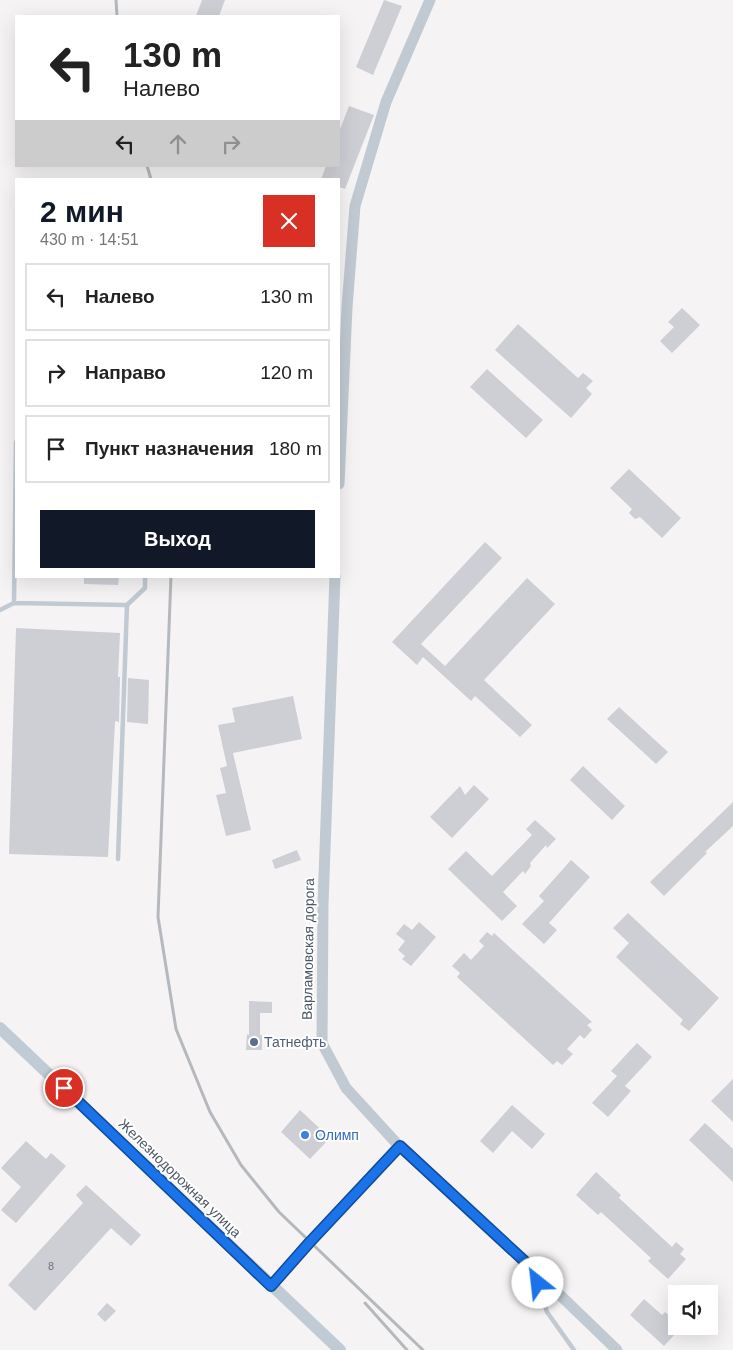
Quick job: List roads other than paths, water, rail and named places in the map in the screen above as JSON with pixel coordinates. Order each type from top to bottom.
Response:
[{"type":"main road","name":"Железнодорожная улица","points":[[0,1028],[340,1350]]},
{"type":"street","points":[[340,462],[347,307],[355,206],[386,102],[430,0]]},
{"type":"street","name":"Варламовская дорога","points":[[334,578],[323,904],[322,1043],[346,1088],[400,1146],[617,1350]]},
{"type":"street","points":[[271,1286],[400,1146]]},
{"type":"lane","points":[[14,604],[15,523]]},
{"type":"lane","points":[[118,859],[127,606],[145,588],[145,578]]},
{"type":"lane","points":[[0,610],[14,604],[127,606]]},
{"type":"lane","points":[[533,1269],[546,1312],[574,1350]]},
{"type":"railway","points":[[116,0],[117,15]]},
{"type":"railway","points":[[147,167],[151,178]]},
{"type":"railway","points":[[171,578],[158,917],[176,1029],[210,1112],[241,1165],[279,1212],[423,1350]]},
{"type":"railway","points":[[365,1303],[407,1350]]},
{"type":"place","name":"Татнефть","points":[[254,1042]]},
{"type":"place","name":"Олимп","points":[[305,1135]]}]
